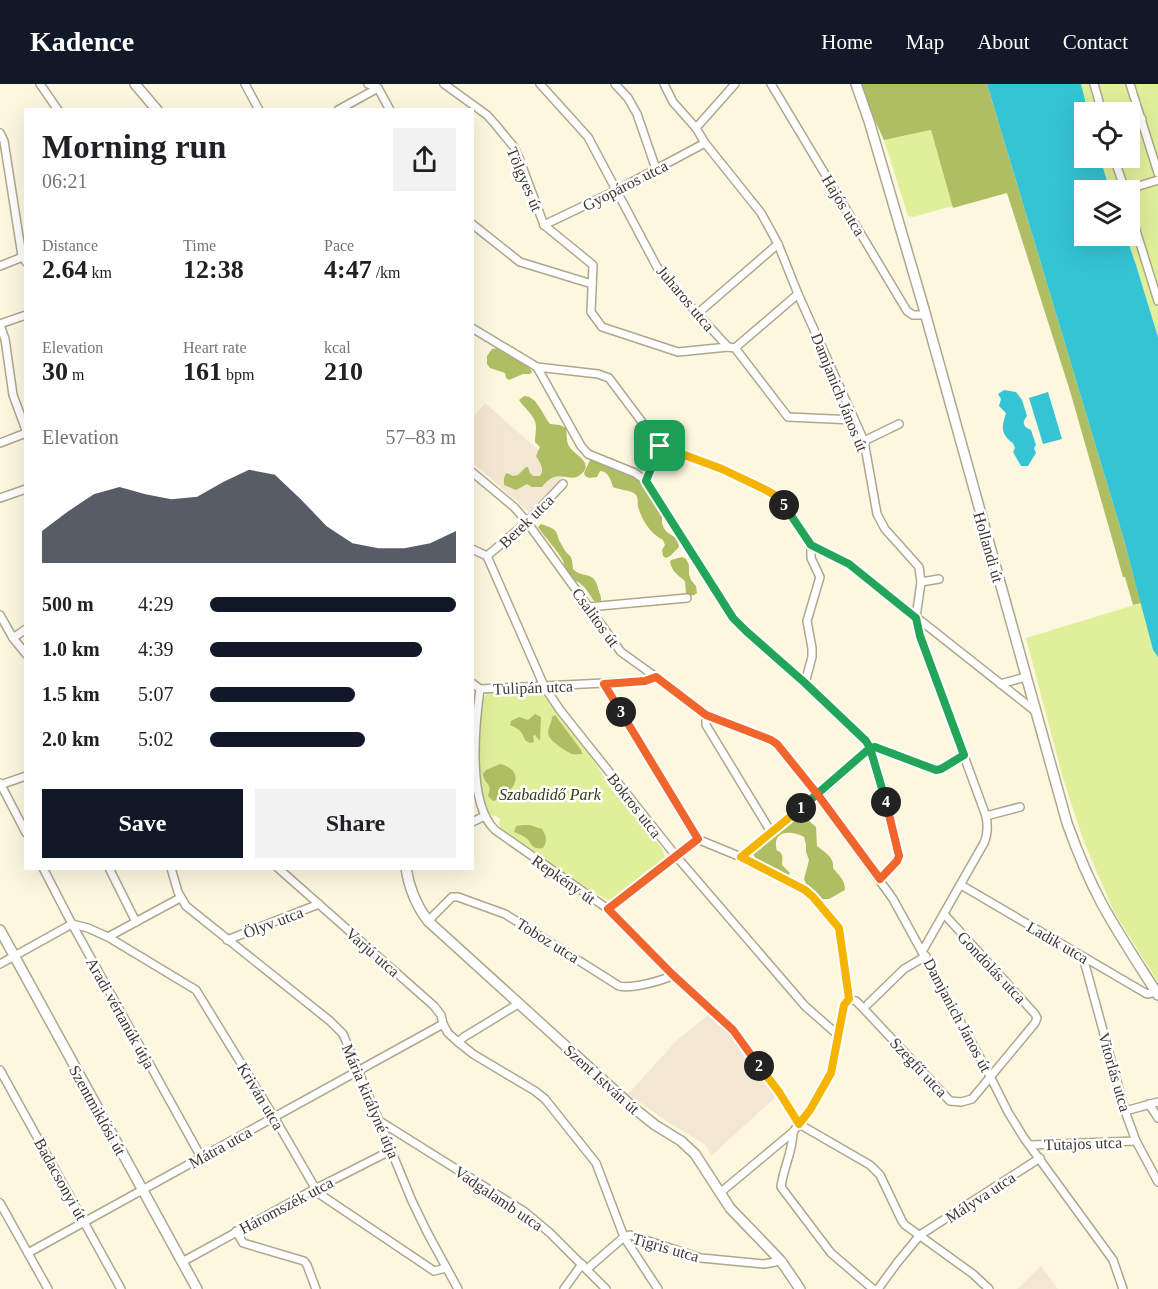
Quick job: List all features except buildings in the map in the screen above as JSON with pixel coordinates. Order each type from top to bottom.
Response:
[{"type":"street","points":[[40,84],[57,108]]},
{"type":"street","points":[[135,84],[155,108]]},
{"type":"street","points":[[245,84],[258,108]]},
{"type":"street","points":[[368,84],[378,88],[389,108]]},
{"type":"street","name":"Juharos utca","points":[[540,84],[588,137],[657,267],[671,286],[731,348],[788,417],[854,420]]},
{"type":"street","points":[[615,84],[628,98],[637,114],[656,169]]},
{"type":"street","name":"Damjanich János út","points":[[664,84],[673,102],[696,128],[705,143],[761,213],[778,244],[864,441],[877,514],[885,529],[919,567],[921,582],[916,618],[920,636],[988,826],[986,837],[924,953],[1008,1112],[1024,1138],[1113,1260],[1123,1289]]},
{"type":"street","points":[[696,128],[735,84]]},
{"type":"street","name":"Hajós utca","points":[[771,84],[907,310],[913,315],[925,315]]},
{"type":"street","name":"Hollandi út","points":[[856,84],[869,121],[925,315],[1058,795],[1079,856],[1091,882],[1112,922],[1157,994]]},
{"type":"street","points":[[1094,84],[1099,102]]},
{"type":"street","points":[[1130,84],[1158,173]]},
{"type":"street","name":"Tölgyes út","points":[[448,85],[487,115],[514,147],[544,225],[593,265],[591,312],[602,327],[678,352],[731,348]]},
{"type":"street","points":[[342,108],[378,88]]},
{"type":"street","points":[[0,133],[4,141],[24,258],[0,266]]},
{"type":"street","name":"Gyopáros utca","points":[[544,225],[617,190],[705,143]]},
{"type":"street","points":[[1140,186],[1158,180]]},
{"type":"street","points":[[474,226],[520,262],[592,284]]},
{"type":"street","points":[[1140,243],[1158,301]]},
{"type":"street","points":[[697,314],[778,244]]},
{"type":"street","points":[[731,348],[798,294]]},
{"type":"street","points":[[24,316],[0,325],[5,339],[12,395],[24,426]]},
{"type":"street","points":[[474,329],[537,367],[598,374],[609,378],[660,446],[722,469],[778,497],[811,545],[849,564],[1035,711]]},
{"type":"street","points":[[537,367],[581,446],[588,454],[635,473],[646,481],[733,618],[866,741],[870,748],[899,854],[897,861],[880,879]]},
{"type":"street","points":[[864,441],[899,424]]},
{"type":"street","points":[[0,443],[24,432]]},
{"type":"street","points":[[646,481],[660,446]]},
{"type":"street","name":"Csalitos út","points":[[474,474],[514,507],[527,522],[621,652],[706,715],[777,744],[880,879],[903,914],[917,945],[924,953]]},
{"type":"street","name":"Berek utca","points":[[487,556],[527,522],[563,484]]},
{"type":"street","points":[[0,498],[24,490]]},
{"type":"street","points":[[805,683],[812,657],[807,621],[820,577],[811,558],[811,545]]},
{"type":"street","points":[[474,550],[487,556]]},
{"type":"street","name":"Bokros utca","points":[[487,556],[544,686],[560,710],[676,856],[805,1006],[838,1035]]},
{"type":"street","points":[[921,582],[939,579]]},
{"type":"street","points":[[588,607],[687,598]]},
{"type":"street","points":[[0,615],[12,638],[24,652]]},
{"type":"street","points":[[12,638],[24,630]]},
{"type":"street","name":"Tulipán utca","points":[[480,689],[604,684],[645,681],[656,677]]},
{"type":"street","points":[[1000,684],[1026,677]]},
{"type":"street","points":[[474,684],[480,689],[475,760],[478,788],[485,816],[474,821]]},
{"type":"street","points":[[604,684],[698,839],[741,857],[805,890],[836,923],[840,934],[849,999],[844,1005],[831,1073],[810,1110],[792,1132],[721,1192]]},
{"type":"street","points":[[706,715],[706,725],[771,832]]},
{"type":"street","points":[[741,857],[818,795],[870,748],[875,747],[936,770],[964,755]]},
{"type":"street","points":[[24,777],[0,784],[24,829]]},
{"type":"street","points":[[986,816],[1020,807]]},
{"type":"street","name":"Repkény út","points":[[485,816],[495,830],[608,909],[673,975],[733,1030],[779,1092],[799,1124],[877,1171],[905,1225],[974,1274],[989,1289]]},
{"type":"street","points":[[608,909],[698,839]]},
{"type":"street","name":"Aradi vértanúk útja","points":[[45,870],[72,924],[201,1157]]},
{"type":"street","points":[[110,870],[136,922]]},
{"type":"street","name":"Mária királyné útja","points":[[172,870],[180,898],[193,912],[337,1028],[346,1040],[416,1209],[458,1289]]},
{"type":"street","name":"Varjú utca","points":[[280,870],[434,1006],[441,1015],[448,1033],[458,1042],[473,1054],[545,1099],[596,1163],[624,1237],[658,1289]]},
{"type":"street","name":"Szent István út","points":[[406,870],[415,902],[428,921],[635,1109],[654,1125],[687,1146],[704,1166],[730,1208],[781,1261],[800,1289]]},
{"type":"street","name":"Ladik utca","points":[[961,885],[1147,994],[1157,994]]},
{"type":"street","name":"Toboz utca","points":[[428,921],[448,900],[458,897],[505,914],[619,986],[631,987],[673,975]]},
{"type":"street","points":[[108,937],[180,898]]},
{"type":"street","name":"Ölyv utca","points":[[227,940],[319,904]]},
{"type":"street","name":"Gondolás utca","points":[[944,914],[1037,1018],[990,1076]]},
{"type":"street","points":[[0,964],[72,924]]},
{"type":"street","name":"Kriván utca","points":[[72,924],[108,937],[196,990],[318,1193],[434,1271],[446,1268]]},
{"type":"street","name":"Szentmiklósi út","points":[[0,930],[196,1289]]},
{"type":"street","points":[[868,1004],[924,953]]},
{"type":"street","name":"Vitorlás utca","points":[[1083,957],[1125,1111],[1136,1141],[1158,1182]]},
{"type":"street","name":"Szegfű utca","points":[[849,999],[856,1001],[863,1008],[950,1101],[961,1102],[972,1099],[990,1076]]},
{"type":"street","points":[[458,1042],[464,1036],[518,1004]]},
{"type":"street","name":"Mátra utca","points":[[28,1253],[443,1024]]},
{"type":"street","name":"Badacsonyi út","points":[[0,1070],[120,1289]]},
{"type":"street","points":[[1125,1111],[1158,1102]]},
{"type":"street","points":[[1149,1104],[1158,1118]]},
{"type":"street","name":"Vadgalamb utca","points":[[380,1121],[525,1212],[550,1233],[606,1289]]},
{"type":"street","points":[[792,1132],[793,1139],[781,1187],[831,1253],[863,1286],[873,1289]]},
{"type":"street","name":"Tutajos utca","points":[[1030,1145],[1136,1141]]},
{"type":"street","name":"Háromszék utca","points":[[182,1262],[236,1231],[392,1150]]},
{"type":"street","name":"Mályva utca","points":[[878,1289],[920,1236],[1040,1158]]},
{"type":"street","points":[[0,1203],[48,1289]]},
{"type":"street","points":[[236,1231],[243,1243],[304,1262],[316,1289]]},
{"type":"street","name":"Tigris utca","points":[[624,1237],[630,1234],[701,1258],[764,1264],[781,1261]]},
{"type":"street","points":[[564,1289],[585,1267],[624,1237]]},
{"type":"shaded area","points":[[485,403],[566,474],[531,514],[474,464],[474,416]]},
{"type":"shaded area","points":[[711,1013],[733,1033],[778,1095],[711,1156],[706,1145],[628,1094],[677,1040]]},
{"type":"shaded area","points":[[1041,1266],[1058,1289],[1017,1289]]},
{"type":"green space","points":[[858,84],[987,84],[1141,603],[1133,605],[1125,577],[1123,577],[1070,391],[1007,193],[953,208],[931,130],[884,140]]},
{"type":"green space","points":[[1081,84],[1158,84],[1158,337],[1129,246],[1140,246],[1140,180],[1107,180],[1103,168],[1140,168],[1140,102],[1086,102]]},
{"type":"green space","points":[[931,130],[953,206],[913,217],[908,216],[884,140]]},
{"type":"green space","points":[[497,348],[522,361],[532,372],[509,380],[505,373],[490,368],[487,364],[487,356],[492,349]]},
{"type":"green space","points":[[524,396],[536,402],[550,424],[566,428],[569,446],[585,463],[586,467],[580,475],[572,478],[558,476],[542,487],[532,487],[527,484],[516,490],[504,485],[504,477],[507,473],[513,476],[518,475],[526,467],[533,476],[540,476],[542,471],[536,456],[540,447],[535,442],[535,422],[519,400]]},
{"type":"green space","points":[[590,460],[625,471],[643,483],[660,510],[665,529],[677,539],[679,547],[670,556],[666,558],[663,556],[662,550],[665,545],[663,540],[654,534],[645,522],[635,494],[613,487],[609,476],[603,471],[600,471],[597,477],[585,476],[584,473]]},
{"type":"green space","points":[[541,524],[557,532],[565,551],[571,557],[573,569],[594,579],[601,602],[594,601],[584,587],[567,574],[560,556],[538,527]]},
{"type":"green space","points":[[682,557],[689,565],[691,580],[696,586],[697,593],[694,595],[689,596],[686,593],[685,581],[672,568],[670,562]]},
{"type":"green space","points":[[1141,603],[1153,650],[1158,657],[1158,982],[1114,912],[1084,842],[1062,775],[1026,638]]},
{"type":"green space","name":"Szabadidő Park","points":[[536,692],[544,695],[598,767],[614,793],[662,848],[666,861],[615,900],[602,897],[551,867],[538,853],[527,848],[500,828],[500,819],[487,815],[480,757],[483,699],[491,693]]},
{"type":"green space","points":[[535,714],[541,717],[540,740],[535,735],[533,736],[534,742],[531,743],[525,740],[519,730],[510,725],[511,721],[519,717],[528,720]]},
{"type":"green space","points":[[555,715],[582,754],[570,753],[550,738],[548,733],[552,717]]},
{"type":"green space","points":[[500,764],[509,767],[516,777],[511,789],[493,801],[488,796],[489,786],[483,774],[486,770]]},
{"type":"green space","points":[[798,814],[816,827],[817,846],[830,858],[833,868],[844,883],[845,890],[829,899],[822,899],[808,888],[804,879],[809,860],[804,837],[795,833],[786,833],[781,834],[776,840],[777,850],[782,856],[782,865],[790,873],[788,876],[768,868],[753,854]]},
{"type":"green space","points":[[530,825],[542,829],[545,834],[546,843],[543,848],[535,848],[526,838],[514,832],[516,826]]},
{"type":"water","points":[[987,84],[1081,84],[1086,102],[1074,102],[1074,168],[1103,168],[1107,180],[1074,180],[1074,246],[1129,246],[1158,337],[1158,657],[1153,650],[1124,540]]},
{"type":"water","points":[[1004,390],[1016,392],[1022,400],[1027,416],[1024,425],[1031,430],[1036,445],[1034,448],[1036,453],[1028,466],[1021,466],[1013,452],[1015,448],[1013,443],[1003,430],[1006,413],[999,406],[1001,399],[998,394]]},
{"type":"water","points":[[1048,392],[1062,439],[1043,444],[1029,398]]},
{"type":"route","points":[[660,446],[646,481],[733,618],[805,683],[866,741],[870,748],[818,795],[741,857],[805,890],[839,928],[849,999],[844,1005],[831,1073],[822,1091],[799,1124],[779,1092],[733,1030],[673,975],[608,909],[698,839],[604,684],[645,681],[656,677],[706,715],[777,744],[818,795],[880,879],[897,861],[899,854],[870,748],[875,747],[936,770],[964,755],[920,636],[916,618],[849,564],[811,545],[778,497],[722,469],[660,446]]}]
